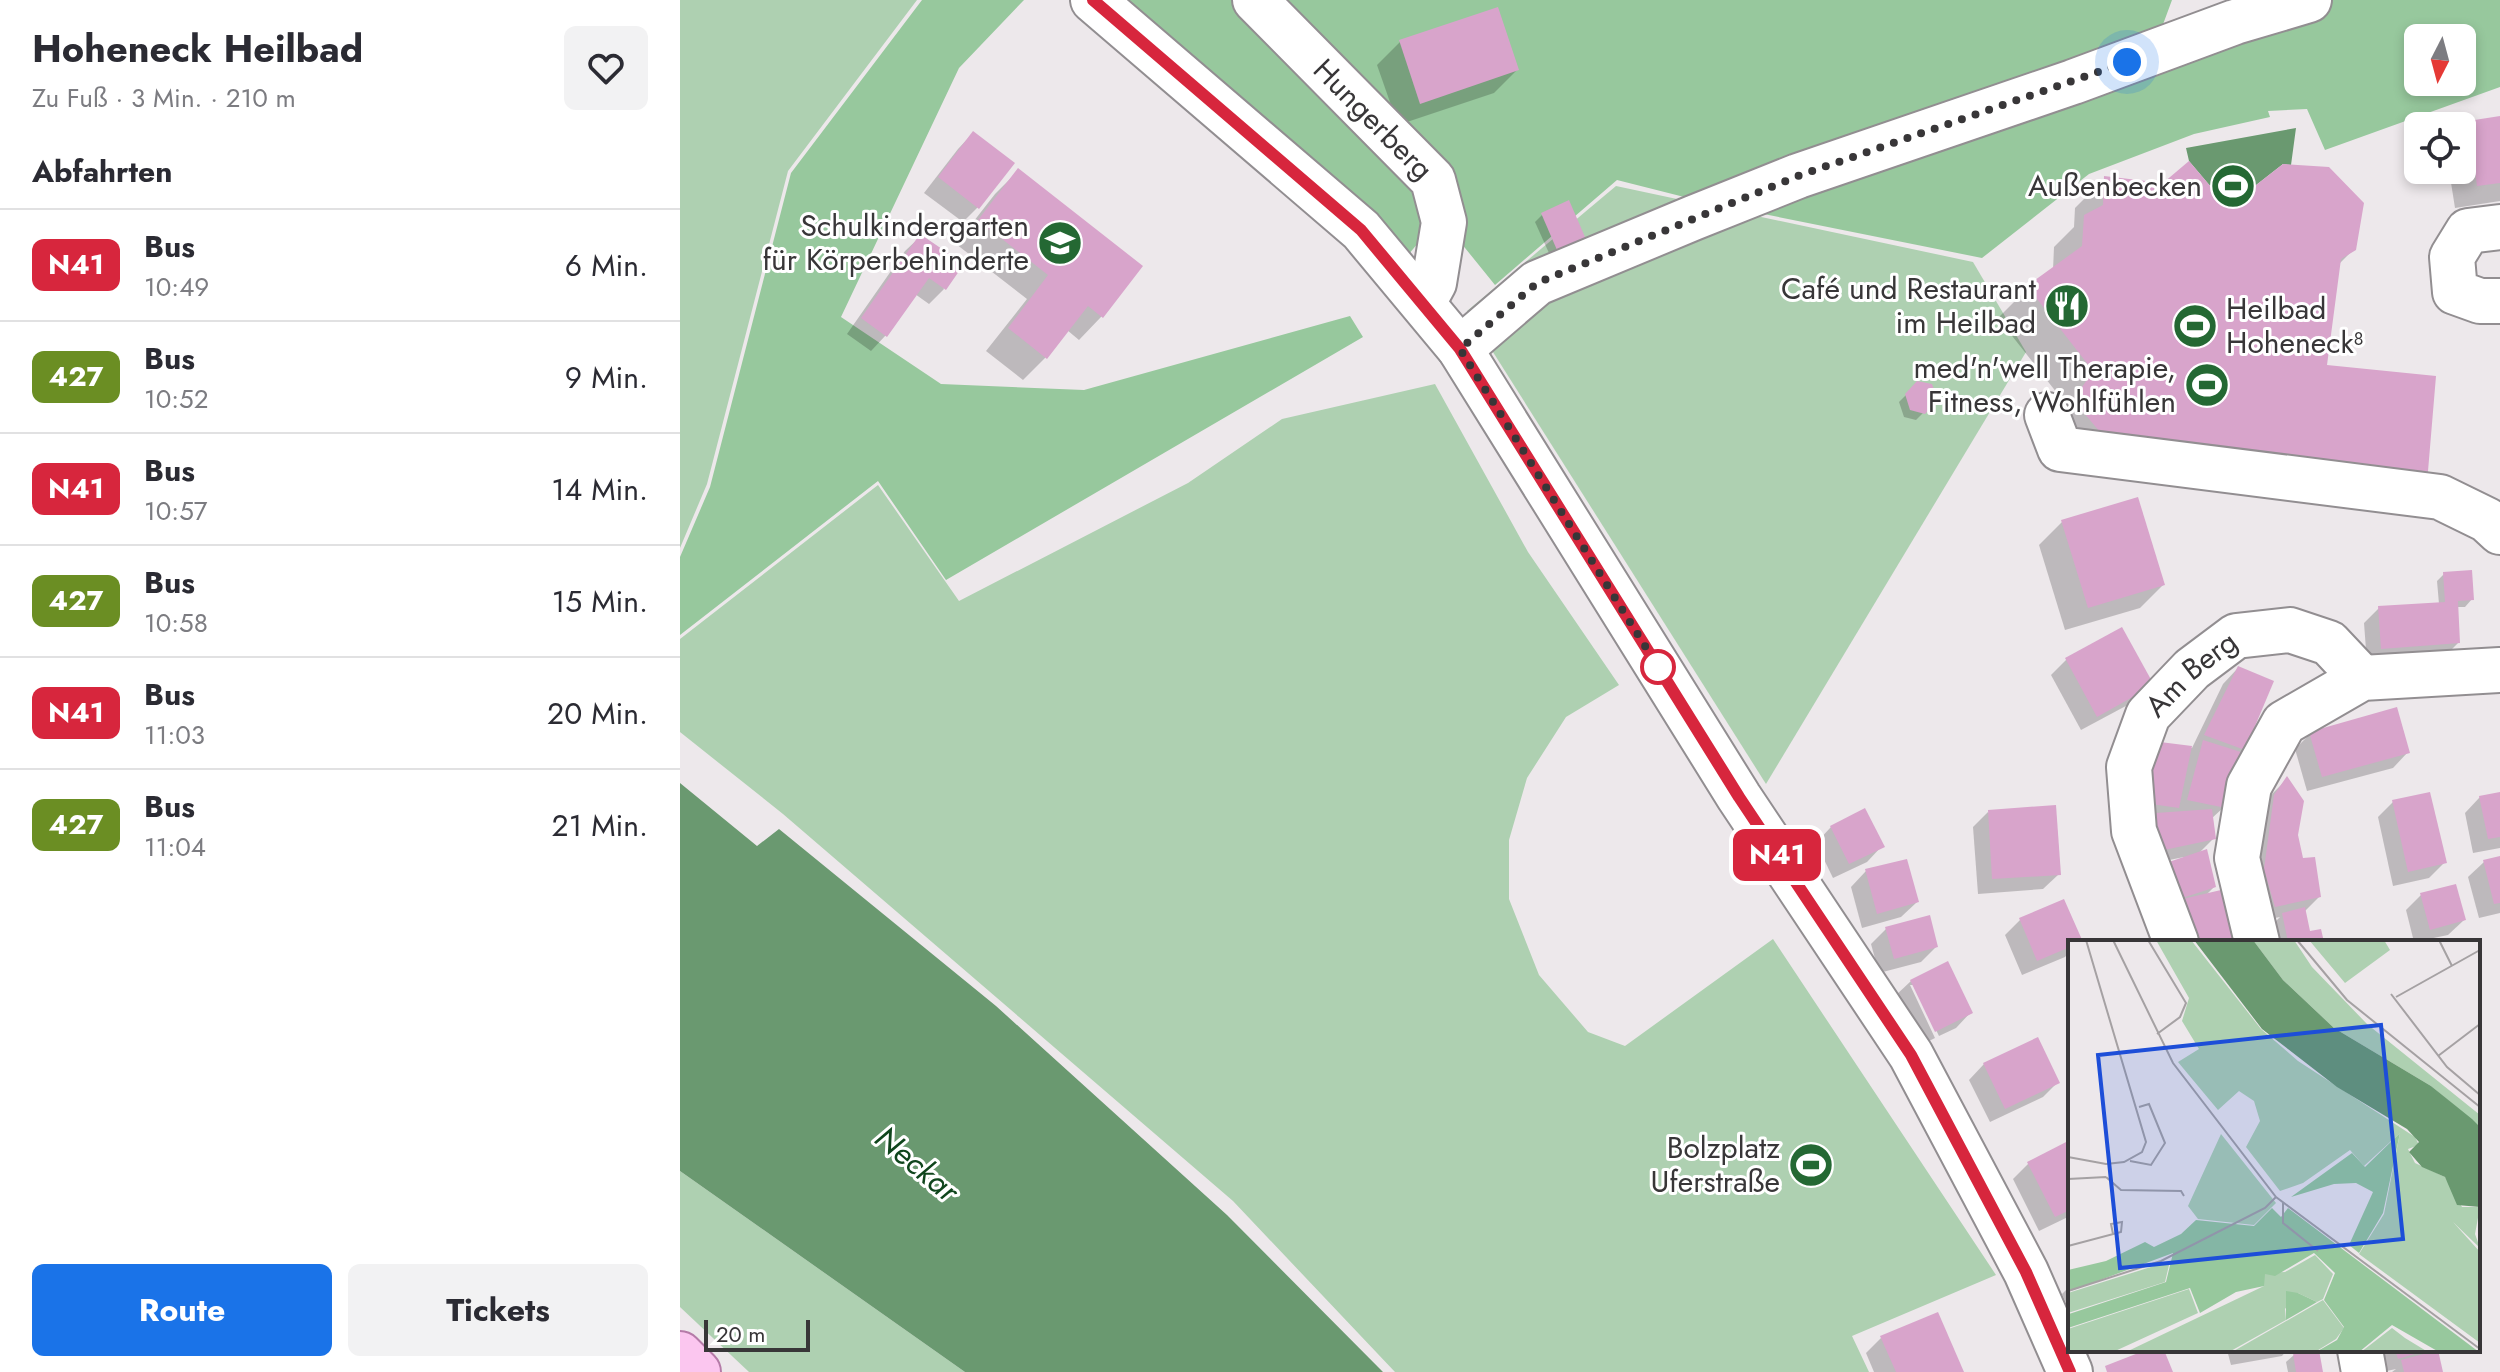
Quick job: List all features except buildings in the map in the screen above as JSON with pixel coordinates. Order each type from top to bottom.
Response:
[{"type":"main road","points":[[680,1354],[698,1372]]},
{"type":"street","points":[[1093,0],[1361,230],[1460,349],[1784,867],[1911,1055],[2026,1272],[2070,1372]]},
{"type":"street","name":"Hungerberg","points":[[1255,0],[1433,180],[1444,222],[1434,283],[1423,303]]},
{"type":"street","points":[[1460,349],[1537,283],[1693,218],[1798,176],[2073,82],[2235,22],[2309,0]]},
{"type":"street","points":[[2500,227],[2468,231],[2452,257],[2455,292],[2480,301],[2500,301]]},
{"type":"street","points":[[2047,415],[2060,449],[2440,497],[2487,520],[2500,532]]},
{"type":"street","name":"Am Berg","points":[[2175,940],[2134,831],[2129,767],[2148,715],[2192,669],[2236,636],[2290,630],[2329,643],[2362,678]]},
{"type":"street","points":[[2257,940],[2237,858],[2249,786],[2284,723],[2362,678],[2500,670]]},
{"type":"street","points":[[2360,1352],[2364,1372]]},
{"type":"shaded area","points":[[680,0],[917,0],[788,171],[707,484],[680,548]]},
{"type":"shaded area","points":[[922,0],[1024,0],[959,68],[841,317],[941,384],[1084,390],[1350,316],[1363,337],[946,580],[878,481],[680,635],[680,557],[710,487],[791,173]]},
{"type":"shaded area","points":[[1111,0],[2172,0],[2148,65],[2317,0],[2500,0],[2500,87],[2476,96],[2476,24],[2404,24],[2404,96],[2475,96],[2431,112],[2404,112],[2404,122],[2325,150],[2307,109],[2268,111],[2270,117],[2194,134],[2089,174],[1982,258],[1704,202],[1617,180],[1495,285],[1440,217],[1392,274]]},
{"type":"shaded area","points":[[1616,186],[1973,262],[2026,352],[1766,784],[1467,311]]},
{"type":"shaded area","points":[[1435,384],[1528,552],[1619,685],[1566,717],[1527,778],[1509,840],[1509,899],[1539,975],[1588,1032],[1625,1046],[1773,939],[1996,1275],[1852,1336],[1869,1372],[1395,1372],[1233,1201],[783,814],[680,732],[680,639],[878,485],[959,601],[1188,483],[1282,419]]},
{"type":"shaded area","points":[[680,1171],[965,1372],[749,1372],[680,1307]]},
{"type":"water","name":"Außenbecken","points":[[2296,128],[2291,165],[2283,164],[2228,207],[2189,161],[2186,148]]},
{"type":"water","name":"Neckar","points":[[680,783],[757,846],[779,829],[996,1006],[1227,1215],[1383,1372],[965,1372],[680,1171]]},
{"type":"bus line","name":"N41","points":[[1093,0],[1361,230],[1460,349],[1739,797],[1911,1055],[2026,1272],[2070,1372]]},
{"type":"place","name":"Außenbecken","points":[[2233,186]]},
{"type":"place","name":"Schulkindergarten für Körperbehinderte","points":[[1060,243]]},
{"type":"place","name":"Café und Restaurant im Heilbad","points":[[2067,306]]},
{"type":"place","name":"Heilbad Hoheneck⁸","points":[[2195,326]]},
{"type":"place","name":"med'n'well Therapie, Fitness, Wohlfühlen","points":[[2207,385]]},
{"type":"place","name":"Bolzplatz Uferstraße","points":[[1811,1165]]},
{"type":"route","points":[[1658,667],[1663,675],[1460,349],[1537,283],[1798,176],[2127,62]]}]
